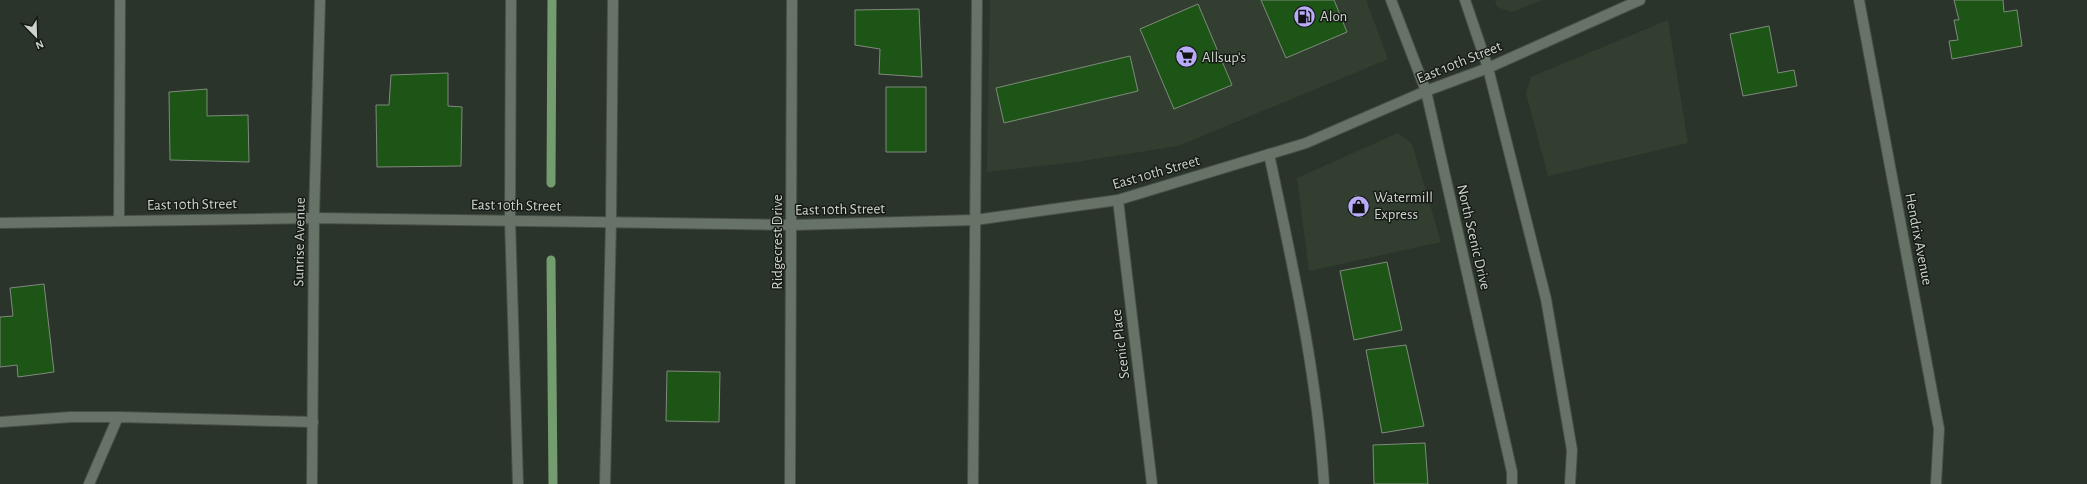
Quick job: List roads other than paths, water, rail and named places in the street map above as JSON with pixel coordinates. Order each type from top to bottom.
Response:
[{"type":"street","points":[[119,220],[120,0]]},
{"type":"street","name":"Sunrise Avenue","points":[[312,484],[314,218],[320,0]]},
{"type":"street","points":[[511,0],[510,220],[518,484]]},
{"type":"street","points":[[605,484],[611,222],[613,0]]},
{"type":"street","name":"Ridgecrest Drive","points":[[790,484],[792,0]]},
{"type":"street","points":[[973,484],[977,0]]},
{"type":"street","name":"North Scenic Drive","points":[[1391,0],[1426,91],[1512,472],[1512,484]]},
{"type":"street","points":[[1465,0],[1488,68],[1546,300],[1572,450],[1570,484]]},
{"type":"street","name":"East 10th Street","points":[[0,223],[314,218],[792,225],[975,220],[1118,200],[1306,142],[1426,91],[1488,68],[1640,0]]},
{"type":"street","name":"Hendrix Avenue","points":[[1859,0],[1939,428],[1936,484]]},
{"type":"street","points":[[1269,154],[1300,300],[1321,436],[1324,484]]},
{"type":"street","name":"Scenic Place","points":[[1118,200],[1152,484]]},
{"type":"street","points":[[0,422],[71,417],[118,417],[313,422]]},
{"type":"street","points":[[90,484],[118,417]]},
{"type":"waterway","points":[[551,183],[552,0]]},
{"type":"waterway","points":[[551,260],[553,484]]},
{"type":"place","name":"Alon","points":[[1304,16]]},
{"type":"place","name":"Allsup's","points":[[1186,57]]},
{"type":"place","name":"Watermill Express","points":[[1359,206]]}]
